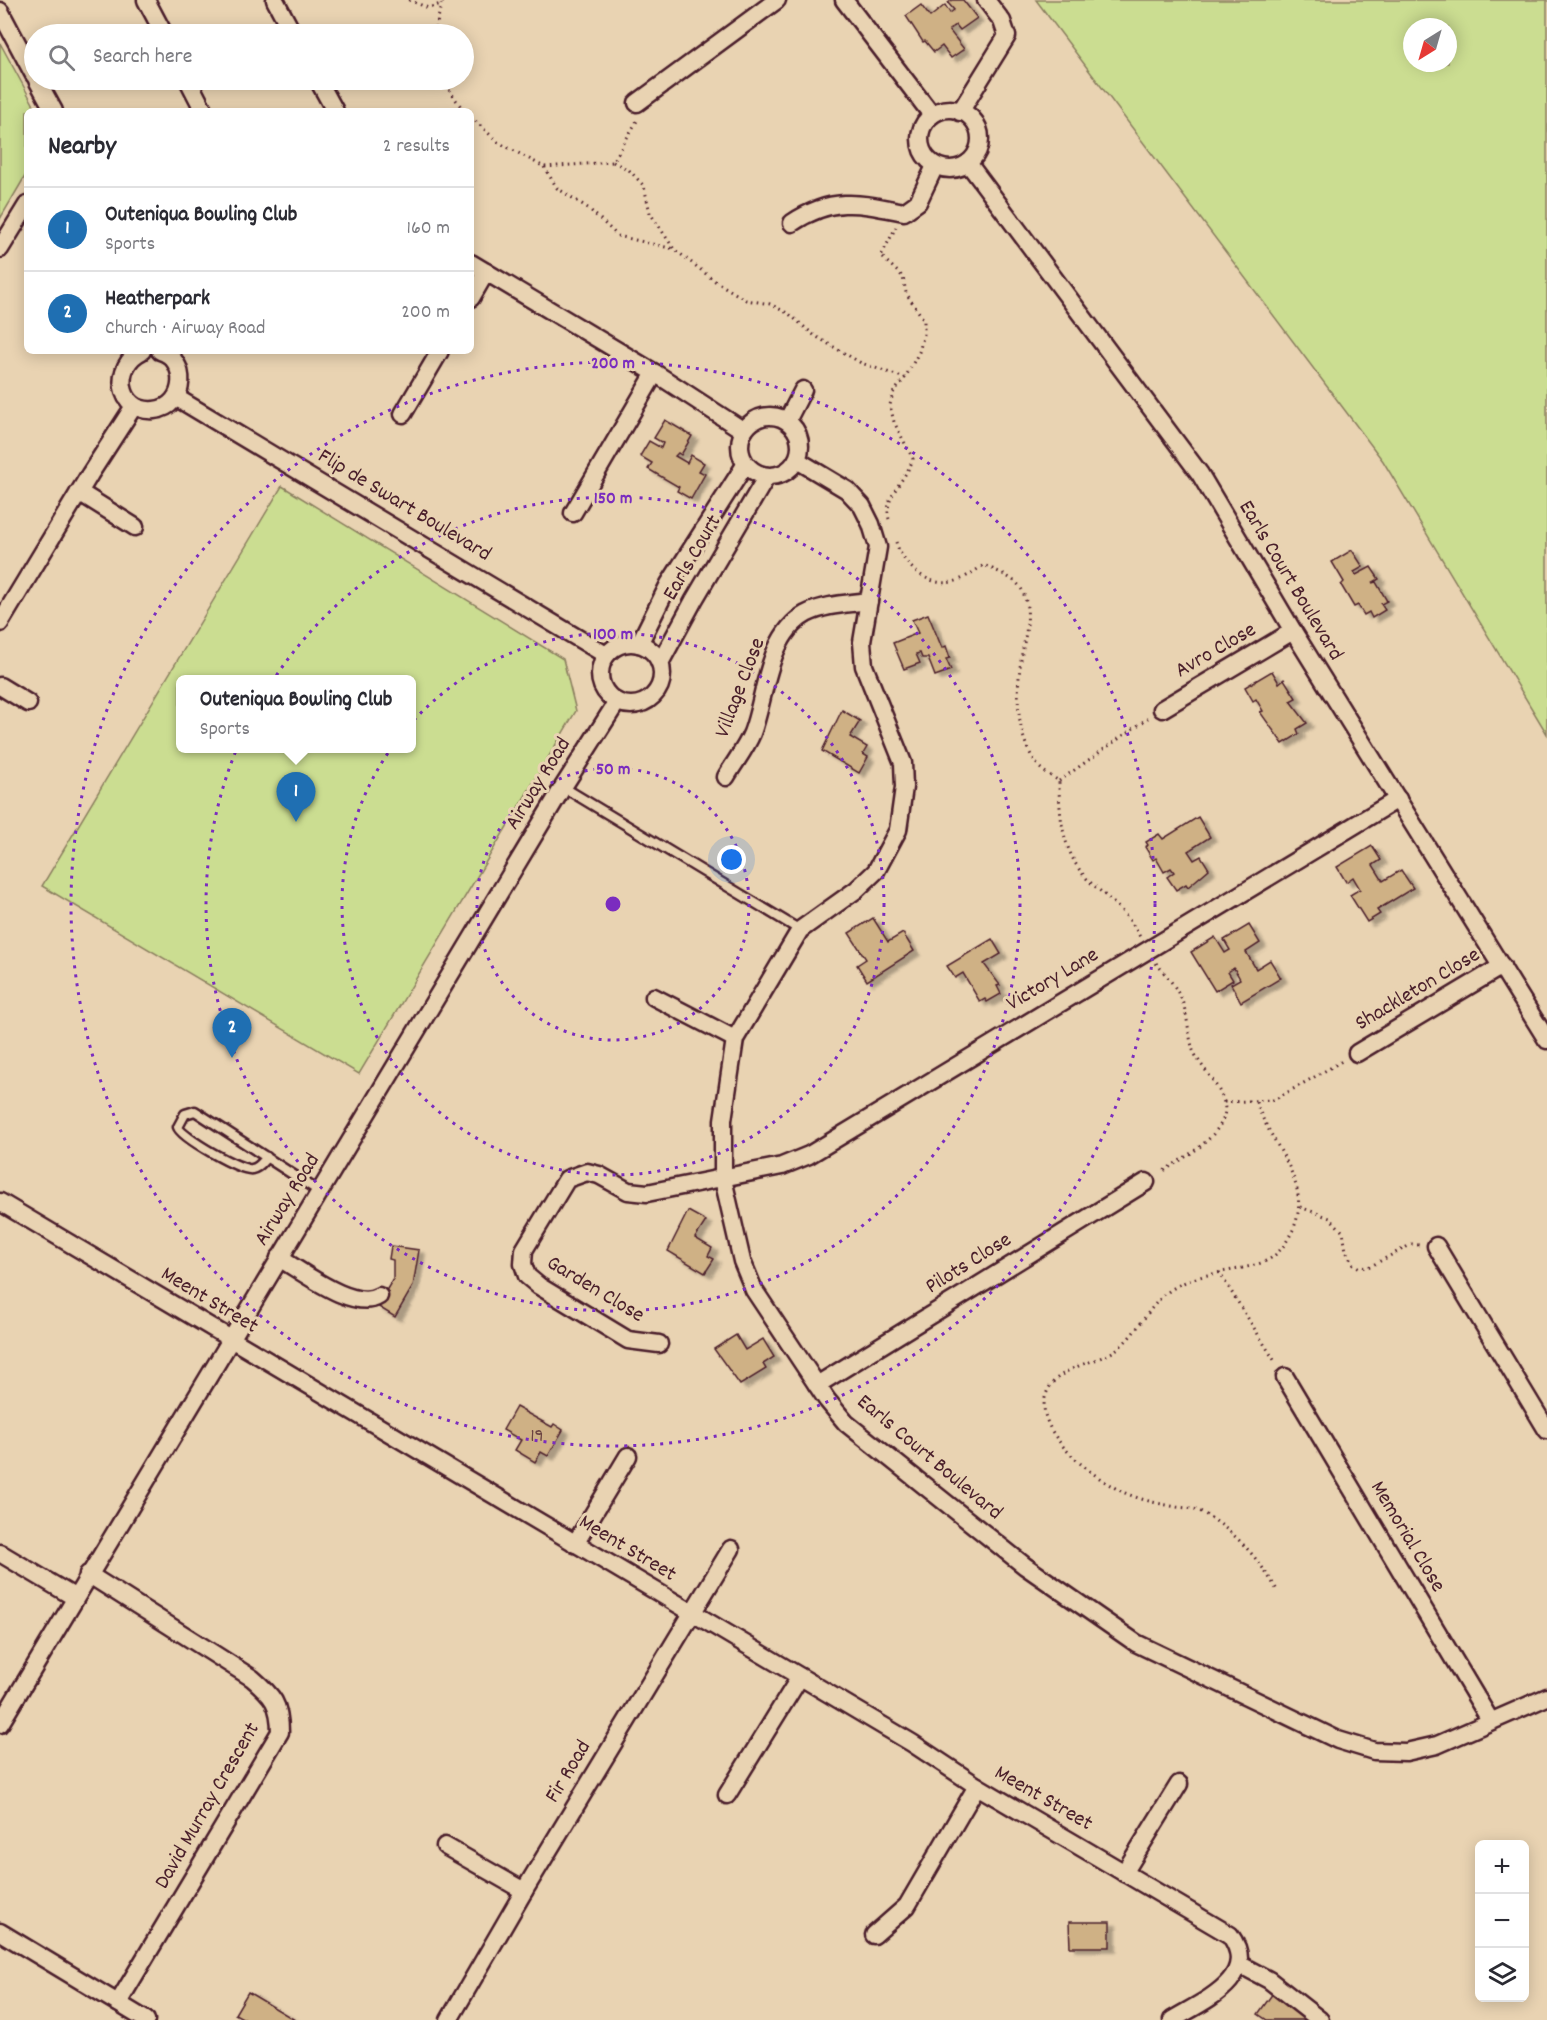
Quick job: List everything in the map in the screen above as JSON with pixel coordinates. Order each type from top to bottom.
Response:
[{"type":"street","points":[[146,0],[159,24]]},
{"type":"street","points":[[275,0],[288,24]]},
{"type":"street","points":[[637,103],[777,0]]},
{"type":"street","points":[[844,0],[932,115]]},
{"type":"street","points":[[960,112],[1007,36],[1002,21],[986,0]]},
{"type":"street","points":[[0,11],[24,56]]},
{"type":"street","points":[[42,90],[52,108]]},
{"type":"street","points":[[193,90],[202,108]]},
{"type":"street","points":[[323,90],[333,108]]},
{"type":"street","points":[[941,111],[960,112],[968,116],[978,131],[978,148],[968,163],[952,169],[935,166],[922,151],[920,141],[925,122],[932,115],[941,111]]},
{"type":"street","name":"Earls Court Boulevard","points":[[968,163],[1200,474],[1293,631],[1547,1040]]},
{"type":"street","points":[[792,223],[808,212],[849,202],[868,203],[904,212],[918,202],[935,166]]},
{"type":"street","points":[[0,249],[24,210]]},
{"type":"street","points":[[474,265],[655,373],[744,431]]},
{"type":"street","points":[[474,293],[486,272]]},
{"type":"street","points":[[137,354],[130,358],[122,377],[126,398],[134,406],[156,410],[166,407],[177,398],[180,376],[176,364],[166,354]]},
{"type":"street","points":[[403,414],[438,354]]},
{"type":"street","points":[[573,513],[655,373]]},
{"type":"street","points":[[787,421],[803,390]]},
{"type":"street","name":"Flip de Swart Boulevard","points":[[177,398],[606,655]]},
{"type":"street","points":[[0,623],[134,406]]},
{"type":"street","points":[[776,416],[787,421],[796,430],[800,442],[797,460],[782,474],[767,476],[745,465],[740,449],[744,431],[752,422],[763,417],[776,416]]},
{"type":"street","name":"Earls Court Boulevard","points":[[797,460],[847,490],[862,506],[872,524],[878,547],[862,642],[864,666],[903,763],[904,787],[898,830],[876,871],[856,890],[800,930],[735,1039],[723,1120],[723,1179],[742,1261],[754,1290],[817,1385],[846,1423],[1025,1566],[1136,1643],[1338,1740],[1374,1751],[1406,1752],[1437,1745],[1547,1697]]},
{"type":"street","name":"Earls Court","points":[[639,644],[669,584],[745,465]]},
{"type":"street","name":"Earls Court","points":[[660,663],[692,603],[767,476]]},
{"type":"street","points":[[79,492],[135,527]]},
{"type":"street","name":"Village Close","points":[[726,777],[751,735],[771,664],[792,627],[804,615],[820,608],[869,601]]},
{"type":"street","name":"Avro Close","points":[[1161,709],[1293,631]]},
{"type":"street","points":[[621,644],[639,644],[652,651],[660,663],[662,678],[657,692],[646,702],[631,706],[617,702],[602,686],[601,664],[606,655],[621,644]]},
{"type":"street","points":[[0,686],[28,703]]},
{"type":"street","name":"Airway Road","points":[[0,1724],[74,1597],[321,1192],[563,787],[617,702]]},
{"type":"street","name":"Victory Lane","points":[[723,1179],[782,1166],[809,1155],[1398,799]]},
{"type":"street","name":"Shackleton Close","points":[[1357,1053],[1502,966]]},
{"type":"street","points":[[654,998],[735,1039]]},
{"type":"street","name":"Garden Close","points":[[659,1344],[628,1340],[538,1286],[527,1276],[523,1264],[524,1250],[567,1179],[576,1174],[587,1172],[627,1191],[647,1193],[723,1179]]},
{"type":"street","name":"Pilots Close","points":[[817,1385],[1146,1182]]},
{"type":"street","name":"Meent Street","points":[[0,1202],[912,1743],[977,1786],[1230,1935],[1240,1954],[1239,1964]]},
{"type":"street","points":[[1436,1246],[1547,1430]]},
{"type":"street","points":[[279,1258],[351,1298],[365,1302],[379,1296]]},
{"type":"street","name":"Memorial Close","points":[[1285,1377],[1490,1720]]},
{"type":"street","points":[[575,1544],[628,1456]]},
{"type":"street","name":"Fir Road","points":[[449,2020],[524,1891],[731,1549]]},
{"type":"street","points":[[0,1553],[74,1597]]},
{"type":"street","name":"David Murray Crescent","points":[[88,1574],[252,1678],[272,1695],[280,1716],[280,1732],[118,2002]]},
{"type":"street","points":[[728,1796],[800,1677]]},
{"type":"street","points":[[1124,1873],[1179,1784]]},
{"type":"street","points":[[874,1935],[908,1906],[977,1786]]},
{"type":"street","points":[[445,1846],[524,1891]]},
{"type":"street","points":[[0,1932],[146,2020]]},
{"type":"street","points":[[1172,2020],[1224,1989],[1239,1964],[1269,1980],[1320,2020]]},
{"type":"lane","points":[[563,787],[800,930]]},
{"type":"lane","points":[[267,1157],[256,1168],[246,1169],[195,1143],[179,1132],[178,1127],[185,1113],[195,1111],[267,1157],[321,1192]]},
{"type":"path","points":[[409,0],[428,9],[441,4]]},
{"type":"path","points":[[437,24],[444,0]]},
{"type":"path","points":[[449,90],[462,108]]},
{"type":"path","points":[[613,162],[638,120],[637,103]]},
{"type":"path","points":[[474,120],[498,141],[544,167],[557,188],[588,208],[618,236],[675,249]]},
{"type":"path","points":[[544,167],[613,162],[629,170],[644,186],[650,213],[675,249],[715,281],[746,300],[770,304],[789,314],[815,336],[861,363],[905,378]]},
{"type":"path","points":[[890,520],[887,509],[892,495],[908,472],[913,459],[894,422],[891,405],[893,393],[905,378],[919,352],[924,334],[924,320],[906,293],[903,277],[881,256],[904,212]]},
{"type":"path","points":[[895,540],[907,566],[920,575],[944,583],[958,580],[984,565],[1013,581],[1021,589],[1028,621],[1019,677],[1019,716],[1028,749],[1041,769],[1059,781]]},
{"type":"path","points":[[1059,781],[1161,709]]},
{"type":"path","points":[[1059,781],[1064,831],[1068,848],[1076,865],[1089,881],[1132,919],[1146,950],[1174,984],[1182,1002],[1194,1051],[1224,1102],[1224,1117],[1215,1131],[1203,1143],[1146,1182]]},
{"type":"path","points":[[1224,1102],[1274,1100],[1357,1053]]},
{"type":"path","points":[[1256,1102],[1262,1120],[1282,1150],[1294,1176],[1299,1196],[1299,1207],[1292,1233],[1282,1248],[1269,1261],[1204,1275],[1173,1289],[1149,1311],[1132,1335],[1112,1352],[1065,1371],[1053,1381],[1044,1398],[1051,1433],[1073,1456],[1125,1493],[1200,1511],[1220,1523],[1260,1562],[1277,1590]]},
{"type":"path","points":[[1299,1207],[1330,1218],[1342,1233],[1346,1251],[1353,1264],[1360,1268],[1371,1266],[1412,1244],[1436,1246]]},
{"type":"path","points":[[1219,1272],[1285,1377]]},
{"type":"green space","points":[[1036,0],[1547,0],[1547,734],[1383,461]]},
{"type":"green space","points":[[0,43],[35,108],[24,108],[24,178],[0,219]]},
{"type":"green space","points":[[282,486],[563,659],[576,711],[359,1074],[42,886]]},
{"type":"building","points":[[952,0],[963,0],[977,18],[960,30],[956,25],[949,30],[964,49],[951,58],[942,46],[934,52],[925,41],[923,42],[906,16],[921,5],[930,17],[945,5],[950,13],[954,10],[948,3]]},
{"type":"building","points":[[665,420],[692,436],[681,455],[678,453],[675,456],[687,463],[691,455],[704,463],[699,471],[705,474],[691,499],[677,491],[679,487],[648,469],[652,463],[640,456],[649,441],[661,448],[663,443],[654,438]]},
{"type":"building","points":[[1352,550],[1363,567],[1354,572],[1356,575],[1371,567],[1379,579],[1372,583],[1376,582],[1387,601],[1381,604],[1385,610],[1372,618],[1369,612],[1364,615],[1358,605],[1354,607],[1341,585],[1344,582],[1332,562]]},
{"type":"building","points":[[928,614],[942,648],[946,646],[950,658],[946,659],[951,670],[935,676],[928,658],[922,658],[920,653],[916,654],[920,663],[904,669],[893,643],[918,633],[912,620]]},
{"type":"building","points":[[1272,671],[1279,683],[1284,679],[1296,698],[1290,701],[1307,723],[1297,729],[1299,734],[1283,744],[1260,712],[1263,711],[1256,699],[1253,701],[1245,687]]},
{"type":"building","points":[[842,710],[860,721],[850,737],[867,747],[863,754],[868,757],[859,773],[822,751]]},
{"type":"building","points":[[1198,817],[1210,837],[1188,851],[1194,860],[1201,856],[1209,869],[1188,887],[1186,884],[1176,890],[1167,877],[1174,872],[1171,868],[1164,872],[1156,858],[1153,860],[1145,847],[1148,845],[1146,842],[1159,834],[1163,839]]},
{"type":"building","points":[[1372,846],[1381,860],[1373,865],[1383,881],[1401,870],[1413,888],[1377,910],[1380,914],[1367,922],[1350,895],[1360,889],[1353,877],[1346,882],[1337,867]]},
{"type":"building","points":[[873,918],[888,942],[903,933],[914,951],[867,981],[857,965],[866,959],[849,933]]},
{"type":"building","points":[[1249,925],[1260,943],[1246,952],[1256,969],[1270,960],[1281,978],[1241,1002],[1231,984],[1240,979],[1234,968],[1228,972],[1233,980],[1215,991],[1191,952],[1215,937],[1225,953],[1230,950],[1224,940]]},
{"type":"building","points":[[992,939],[1001,954],[984,964],[1000,985],[997,986],[1001,994],[987,1002],[985,999],[980,1002],[963,973],[955,978],[947,966]]},
{"type":"building","points":[[688,1211],[706,1221],[695,1238],[712,1248],[708,1256],[714,1259],[705,1273],[668,1251]]},
{"type":"building","points":[[391,1246],[419,1250],[413,1286],[395,1317],[377,1306],[393,1279],[393,1260],[389,1259]]},
{"type":"building","points":[[736,1335],[745,1350],[763,1339],[774,1357],[763,1364],[766,1369],[740,1385],[714,1349]]},
{"type":"building","points":[[516,1407],[552,1427],[554,1424],[563,1430],[548,1456],[541,1452],[535,1462],[515,1450],[521,1440],[503,1430]]},
{"type":"building","points":[[1069,1922],[1110,1922],[1110,1947],[1070,1947]]},
{"type":"building","points":[[248,1992],[295,2020],[246,2020],[235,2014]]},
{"type":"building","points":[[1273,1993],[1306,2017],[1304,2020],[1267,2020],[1258,2014]]},
{"type":"place","name":"Outeniqua Bowling Club","points":[[296,822]]},
{"type":"place","name":"Heatherpark","points":[[232,1058]]}]
